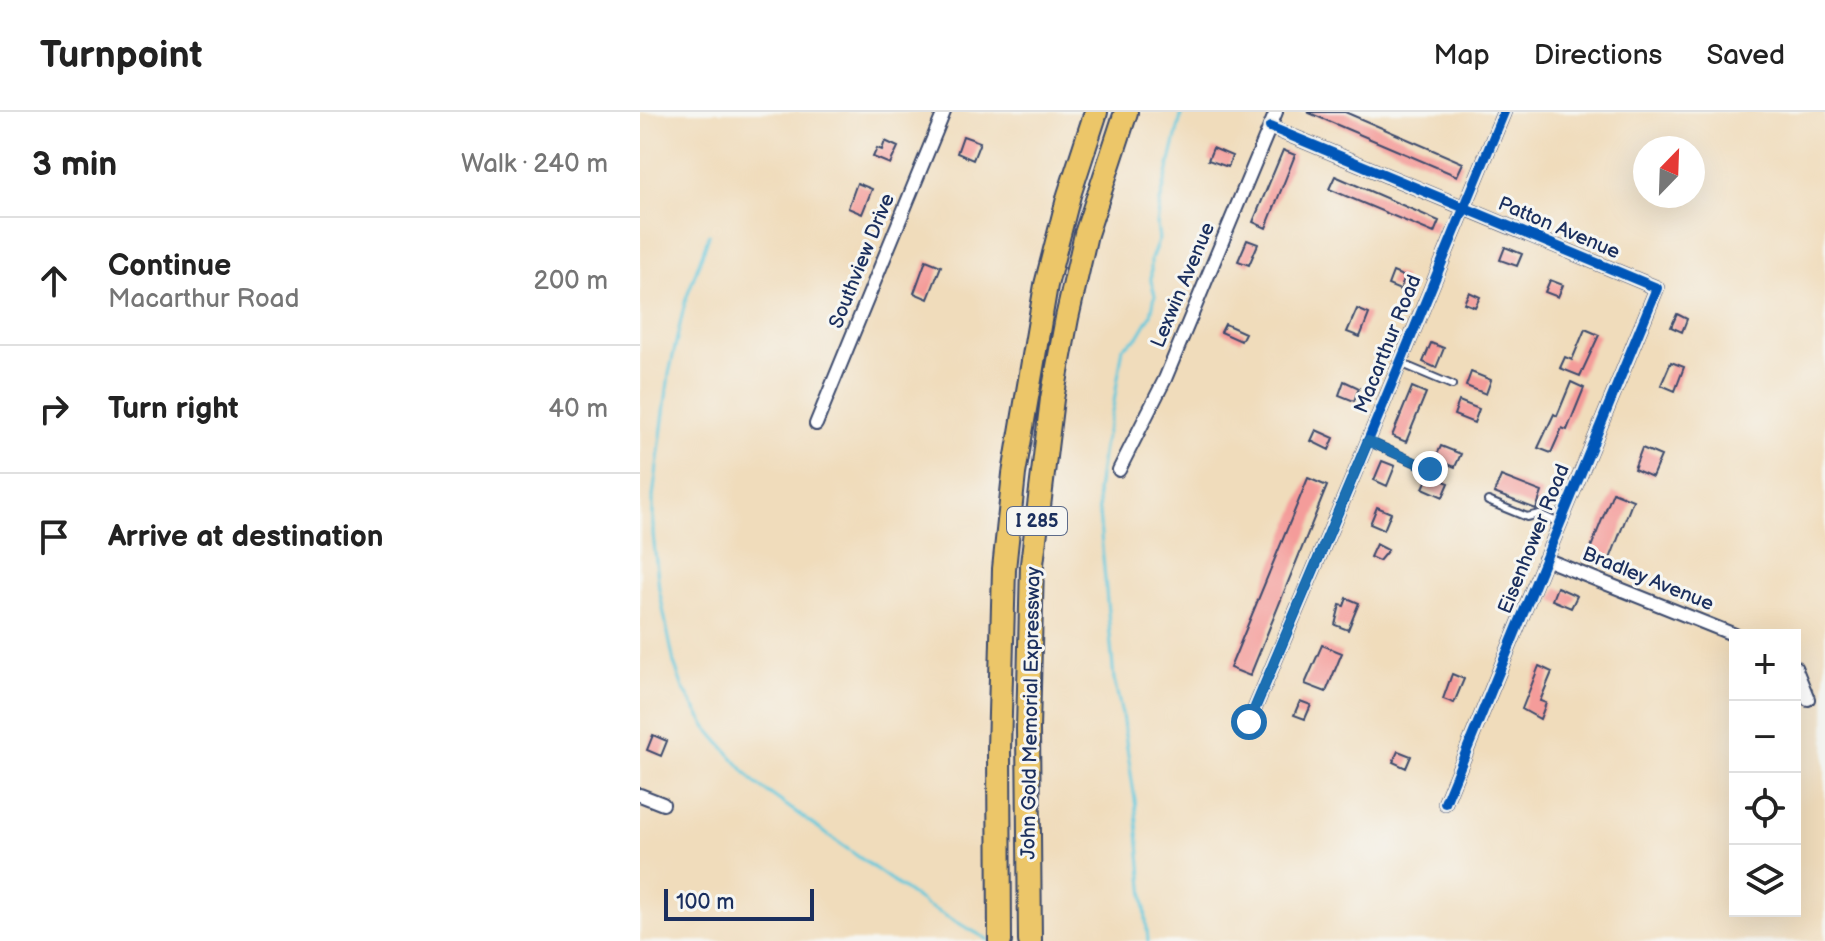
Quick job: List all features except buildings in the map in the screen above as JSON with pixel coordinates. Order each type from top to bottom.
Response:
[{"type":"highway","name":"John Gold Memorial Expressway","points":[[1000,941],[1002,629],[1004,569],[1014,474],[1046,285],[1069,195],[1096,112]]},
{"type":"highway","name":"John Gold Memorial Expressway","points":[[1030,941],[1028,729],[1032,564],[1052,399],[1067,318],[1086,234],[1126,112]]},
{"type":"street","name":"Southview Drive","points":[[816,424],[944,112]]},
{"type":"street","name":"Lexwin Avenue","points":[[1119,470],[1165,379],[1276,112]]},
{"type":"street","name":"Macarthur Road","points":[[1249,722],[1504,112]]},
{"type":"street","name":"Patton Avenue","points":[[1270,127],[1657,288]]},
{"type":"street","name":"Eisenhower Road","points":[[1445,803],[1657,288]]},
{"type":"street","name":"Bradley Avenue","points":[[1545,559],[1729,633]]},
{"type":"street","points":[[1801,682],[1808,699]]},
{"type":"street","points":[[640,795],[663,804]]},
{"type":"lane","points":[[1400,363],[1452,385]]},
{"type":"lane","points":[[1368,441],[1430,469]]},
{"type":"lane","points":[[1488,501],[1527,517],[1539,514],[1560,523]]},
{"type":"waterway","points":[[1148,941],[1135,800],[1114,679],[1097,491],[1123,347],[1138,337],[1151,315],[1155,295],[1151,281],[1151,259],[1159,239],[1160,203],[1182,112]]},
{"type":"waterway","points":[[709,235],[685,302],[669,374],[653,497],[653,534],[659,589],[674,663],[683,688],[707,728],[755,783],[926,905],[989,940]]},
{"type":"cycle path","points":[[1249,722],[1504,112]]},
{"type":"cycle path","points":[[1270,127],[1657,288],[1445,803]]},
{"type":"route","points":[[1249,722],[1368,441],[1430,469]]}]
